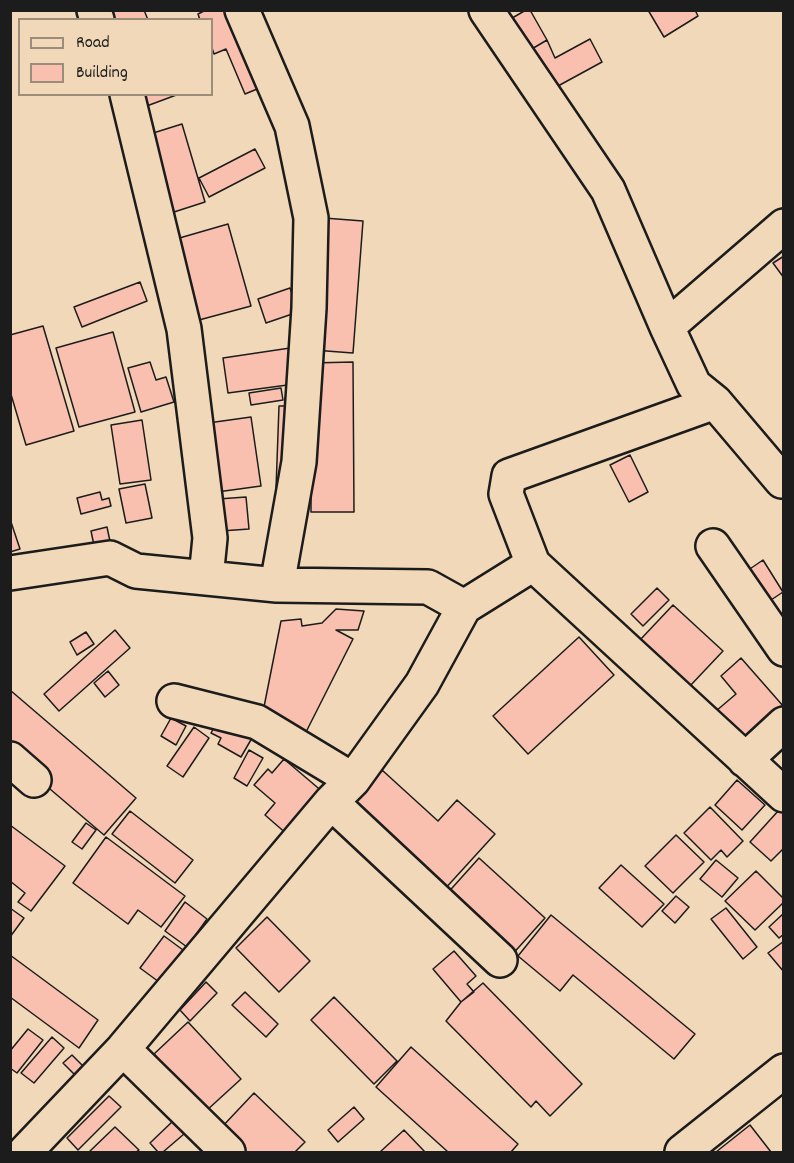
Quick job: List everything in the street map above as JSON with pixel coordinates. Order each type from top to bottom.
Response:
[{"type":"street","points":[[242,10],[292,126],[310,218],[309,308],[299,462],[277,585]]},
{"type":"street","points":[[486,10],[608,190],[694,384],[716,402],[782,481]]},
{"type":"street","points":[[127,96],[184,329],[210,538],[206,578]]},
{"type":"street","points":[[667,327],[783,226]]},
{"type":"street","points":[[716,402],[509,476],[506,494],[533,564],[783,795]]},
{"type":"street","points":[[713,546],[783,649]]},
{"type":"street","points":[[10,573],[110,558],[135,571],[277,585],[428,587],[464,607]]},
{"type":"street","points":[[25,1152],[123,1049],[342,791],[422,684],[464,607],[533,564]]},
{"type":"street","points":[[174,701],[257,722],[342,791],[500,960]]},
{"type":"street","points":[[745,760],[783,724]]},
{"type":"street","points":[[123,1049],[228,1152]]},
{"type":"street","points":[[682,1152],[783,1071]]},
{"type":"building","points":[[109,10],[144,10],[147,18],[111,18]]},
{"type":"building","points":[[206,10],[230,10],[262,87],[245,94],[226,49],[214,54],[213,18],[199,18],[198,14]]},
{"type":"building","points":[[530,10],[547,40],[525,53],[507,21]]},
{"type":"building","points":[[648,10],[695,10],[698,16],[664,37]]},
{"type":"building","points":[[590,39],[602,62],[547,92],[525,53],[547,40],[555,58]]},
{"type":"building","points":[[140,96],[174,96],[144,107]]},
{"type":"building","points":[[182,124],[205,202],[174,212],[150,134]]},
{"type":"building","points":[[255,149],[265,168],[209,197],[199,178]]},
{"type":"building","points":[[324,218],[363,221],[353,353],[313,350]]},
{"type":"building","points":[[228,224],[251,306],[199,320],[176,239]]},
{"type":"building","points":[[784,256],[784,278],[773,263]]},
{"type":"building","points":[[140,282],[147,301],[82,327],[74,307]]},
{"type":"building","points":[[290,288],[298,312],[266,323],[258,299]]},
{"type":"building","points":[[43,326],[74,431],[26,445],[10,391],[10,335]]},
{"type":"building","points":[[113,332],[135,412],[79,427],[56,348]]},
{"type":"building","points":[[290,348],[295,384],[228,393],[223,358]]},
{"type":"building","points":[[150,362],[156,380],[166,377],[174,402],[141,412],[128,368]]},
{"type":"building","points":[[353,362],[354,512],[311,512],[311,363]]},
{"type":"building","points":[[281,388],[283,400],[251,405],[249,393]]},
{"type":"building","points":[[279,406],[293,406],[290,489],[276,489]]},
{"type":"building","points":[[251,417],[261,486],[217,492],[208,423]]},
{"type":"building","points":[[142,420],[151,480],[120,484],[111,425]]},
{"type":"building","points":[[630,455],[648,492],[629,502],[610,465]]},
{"type":"building","points":[[145,484],[152,518],[126,523],[119,489]]},
{"type":"building","points":[[100,492],[102,500],[109,498],[111,506],[81,514],[77,498]]},
{"type":"building","points":[[246,497],[249,529],[221,531],[218,499]]},
{"type":"building","points":[[10,519],[20,549],[10,552]]},
{"type":"building","points":[[107,527],[112,551],[96,555],[91,531]]},
{"type":"building","points":[[763,560],[783,592],[759,608],[738,577]]},
{"type":"building","points":[[657,588],[669,600],[643,626],[631,614]]},
{"type":"building","points":[[673,605],[723,651],[689,687],[639,641]]},
{"type":"building","points":[[336,609],[364,611],[358,630],[336,630],[353,639],[305,734],[263,712],[281,621],[301,619],[302,626],[322,623]]},
{"type":"building","points":[[115,630],[130,648],[59,711],[44,694]]},
{"type":"building","points":[[86,632],[94,644],[77,655],[70,642]]},
{"type":"building","points":[[579,637],[614,675],[528,754],[493,716]]},
{"type":"building","points":[[741,658],[784,707],[743,743],[716,711],[736,694],[721,676]]},
{"type":"building","points":[[108,671],[119,685],[105,697],[94,683]]},
{"type":"building","points":[[10,690],[136,798],[104,835],[10,755]]},
{"type":"building","points":[[171,718],[186,726],[176,745],[161,736]]},
{"type":"building","points":[[219,719],[252,738],[241,757],[218,744],[221,738],[211,733]]},
{"type":"building","points":[[194,727],[209,738],[183,777],[167,766]]},
{"type":"building","points":[[249,750],[263,758],[247,786],[234,778]]},
{"type":"building","points":[[284,759],[324,793],[288,835],[265,815],[275,803],[254,785],[268,769],[272,773]]},
{"type":"building","points":[[382,770],[438,821],[457,800],[495,834],[443,891],[350,806]]},
{"type":"building","points":[[737,780],[765,805],[742,830],[715,805]]},
{"type":"building","points":[[710,807],[743,841],[727,857],[721,850],[711,860],[684,833]]},
{"type":"building","points":[[779,810],[784,814],[784,848],[771,861],[750,842]]},
{"type":"building","points":[[130,811],[193,860],[175,883],[112,834]]},
{"type":"building","points":[[86,823],[96,830],[82,849],[72,842]]},
{"type":"building","points":[[10,825],[65,866],[31,911],[18,902],[25,893],[10,881]]},
{"type":"building","points":[[676,835],[704,862],[673,893],[645,866]]},
{"type":"building","points":[[106,837],[185,896],[161,927],[138,910],[128,924],[73,883]]},
{"type":"building","points":[[479,858],[545,918],[510,957],[444,897]]},
{"type":"building","points":[[716,860],[738,878],[722,897],[700,879]]},
{"type":"building","points":[[621,865],[664,904],[642,927],[599,888]]},
{"type":"building","points":[[756,871],[784,899],[784,902],[755,930],[725,901]]},
{"type":"building","points":[[676,896],[689,907],[675,923],[662,911]]},
{"type":"building","points":[[185,902],[207,919],[187,947],[165,931]]},
{"type":"building","points":[[10,908],[24,918],[10,937]]},
{"type":"building","points":[[726,908],[757,947],[743,959],[711,919]]},
{"type":"building","points":[[784,913],[784,934],[779,938],[769,927]]},
{"type":"building","points":[[551,915],[695,1034],[674,1059],[573,975],[560,991],[518,956]]},
{"type":"building","points":[[267,917],[310,961],[279,992],[236,948]]},
{"type":"building","points":[[164,936],[183,950],[159,982],[140,968]]},
{"type":"building","points":[[784,941],[784,972],[768,953]]},
{"type":"building","points":[[454,951],[476,976],[467,984],[474,992],[461,1002],[433,969]]},
{"type":"building","points":[[10,955],[98,1020],[79,1048],[10,997]]},
{"type":"building","points":[[206,982],[217,993],[190,1021],[180,1010]]},
{"type":"building","points":[[483,983],[582,1084],[550,1116],[536,1101],[531,1107],[446,1021],[461,1002]]},
{"type":"building","points":[[245,992],[278,1024],[266,1037],[232,1005]]},
{"type":"building","points":[[334,997],[397,1061],[374,1084],[311,1020]]},
{"type":"building","points":[[188,1022],[241,1079],[206,1111],[154,1054]]},
{"type":"building","points":[[28,1029],[43,1040],[17,1073],[10,1068],[10,1051]]},
{"type":"building","points":[[52,1037],[64,1048],[34,1083],[21,1073]]},
{"type":"building","points":[[411,1047],[518,1144],[511,1152],[448,1152],[376,1087]]},
{"type":"building","points":[[72,1055],[85,1068],[76,1076],[63,1063]]},
{"type":"building","points":[[254,1093],[305,1142],[295,1152],[245,1152],[220,1129]]},
{"type":"building","points":[[109,1096],[121,1107],[78,1150],[67,1138]]},
{"type":"building","points":[[354,1107],[364,1119],[338,1142],[328,1130]]},
{"type":"building","points":[[173,1121],[184,1134],[163,1152],[158,1152],[150,1143]]},
{"type":"building","points":[[750,1125],[771,1152],[716,1152]]},
{"type":"building","points":[[115,1127],[139,1150],[136,1152],[89,1152]]},
{"type":"building","points":[[404,1130],[425,1152],[380,1152]]}]
